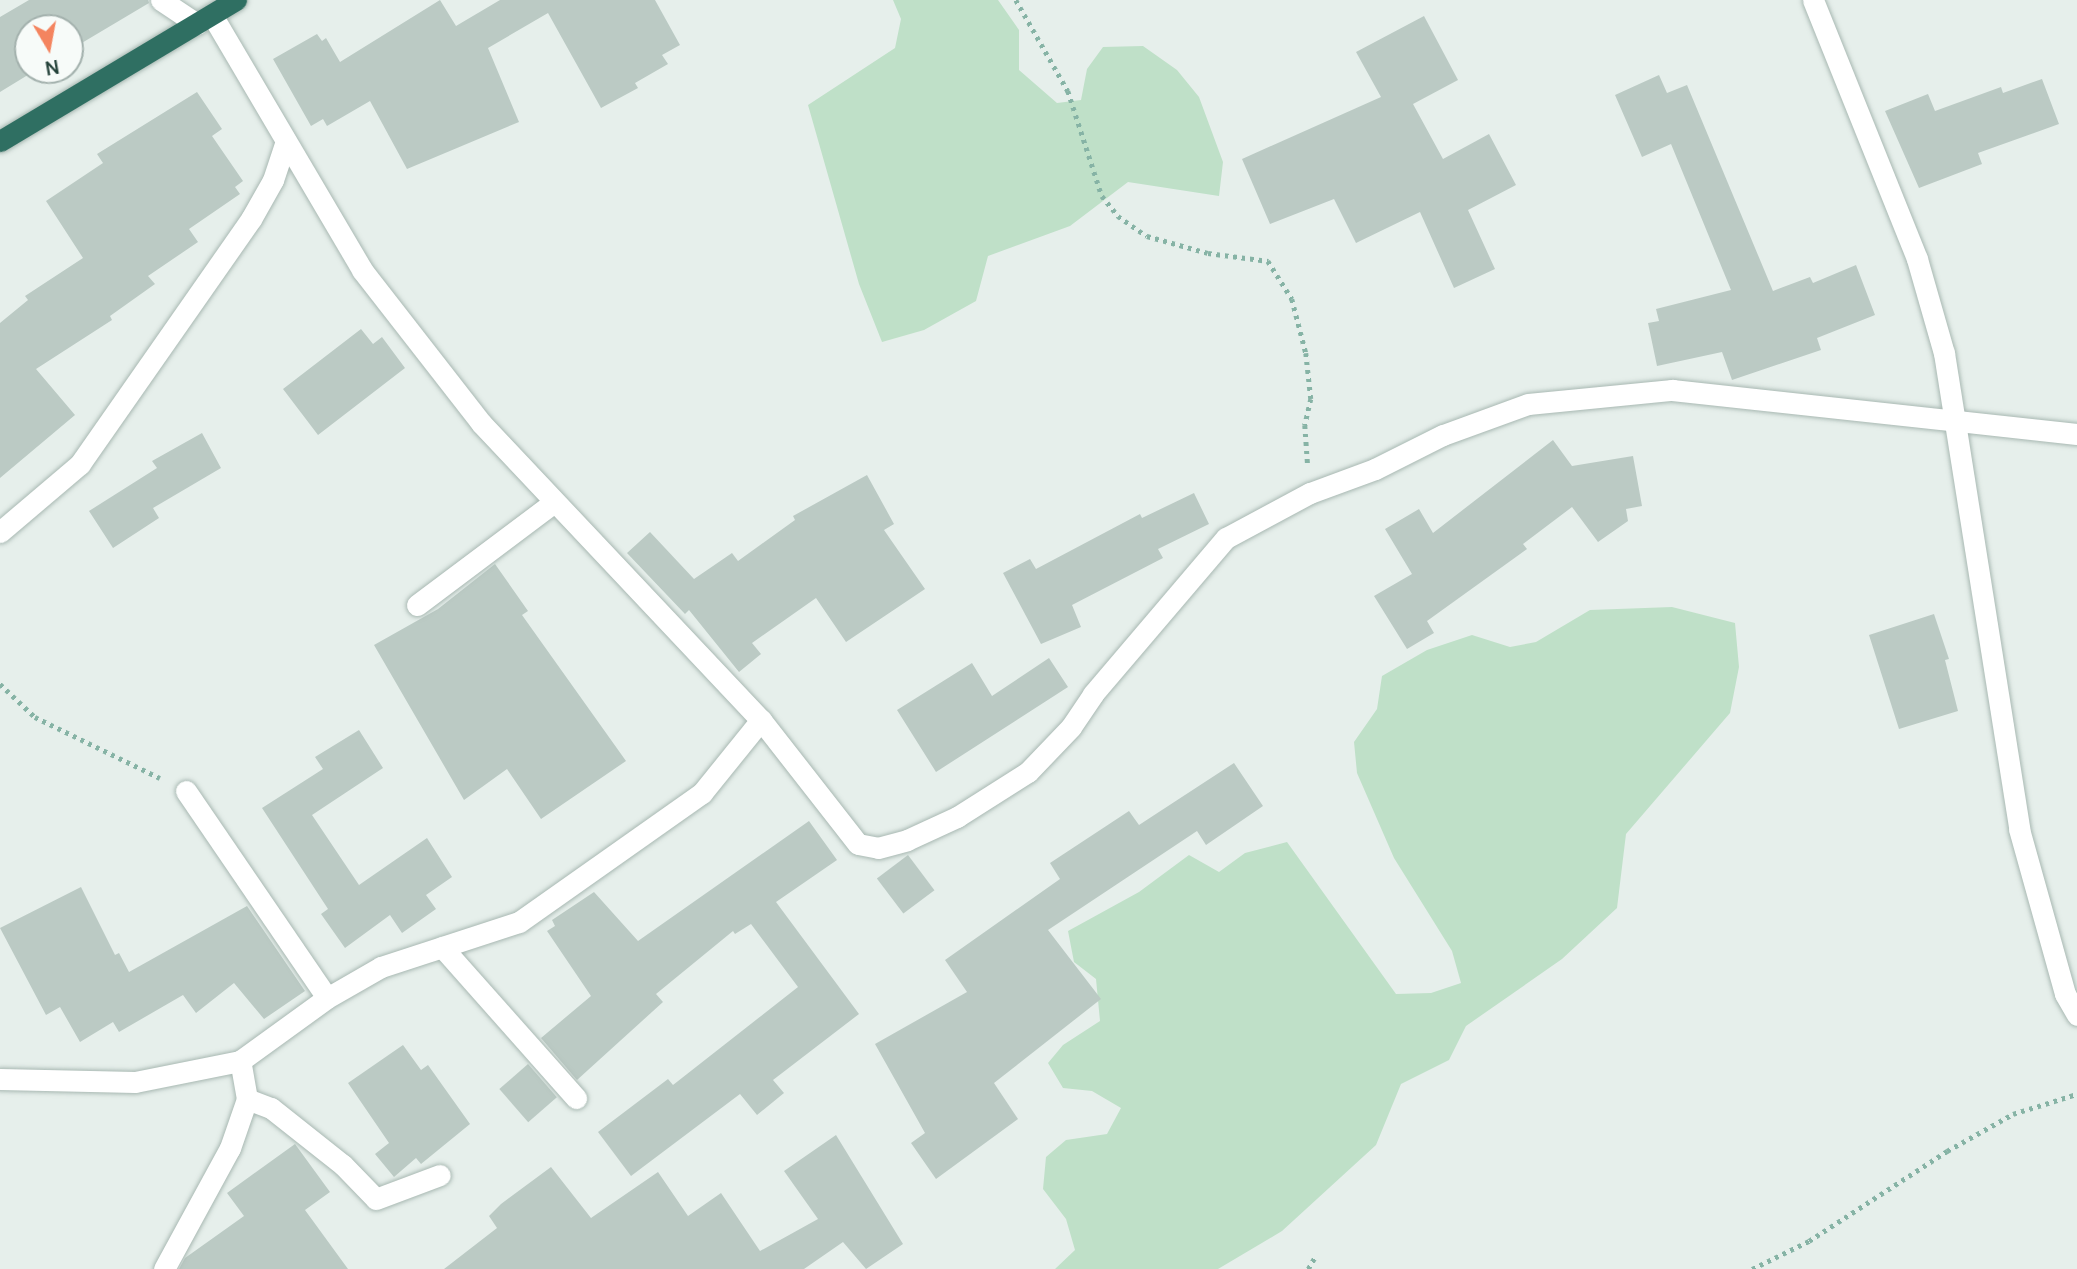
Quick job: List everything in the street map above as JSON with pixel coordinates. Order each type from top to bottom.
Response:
[{"type":"highway","points":[[0,141],[236,0]]},
{"type":"street","points":[[161,0],[205,19],[286,141],[362,270],[481,423],[761,720],[858,845],[878,848],[908,840],[957,817],[1028,772],[1071,727],[1093,694],[1226,538],[1310,493],[1375,469],[1443,435],[1528,404],[1598,394],[1672,390],[1957,424],[2077,434]]},
{"type":"street","points":[[1813,0],[1917,259],[1944,353],[2019,829],[2064,994],[2077,1014]]},
{"type":"street","points":[[0,532],[80,464],[251,219],[273,180],[286,141]]},
{"type":"street","points":[[417,605],[554,502]]},
{"type":"street","points":[[0,1079],[135,1082],[240,1061],[327,998],[381,967],[519,922],[702,793],[761,720]]},
{"type":"street","points":[[186,791],[327,998]]},
{"type":"street","points":[[442,947],[576,1098]]},
{"type":"street","points":[[164,1269],[230,1148],[247,1099],[240,1061]]},
{"type":"street","points":[[247,1099],[271,1108],[343,1165],[376,1199],[440,1175]]},
{"type":"path","points":[[1016,0],[1068,91],[1102,196],[1118,216],[1147,236],[1208,253],[1268,261],[1292,299],[1306,354],[1311,399],[1304,425],[1310,493]]},
{"type":"path","points":[[0,684],[34,717],[186,791]]},
{"type":"path","points":[[1752,1269],[1809,1241],[1947,1151],[2013,1114],[2077,1094]]},
{"type":"path","points":[[1308,1269],[1315,1257]]},
{"type":"green space","points":[[893,0],[998,0],[1019,30],[1019,70],[1057,103],[1081,100],[1087,69],[1103,47],[1143,46],[1177,70],[1199,97],[1223,162],[1219,196],[1128,182],[1070,226],[988,256],[976,301],[924,330],[882,342],[859,284],[808,105],[895,48],[901,19]]},
{"type":"green space","points":[[1672,607],[1735,623],[1739,667],[1730,713],[1626,834],[1617,908],[1562,959],[1466,1026],[1449,1060],[1401,1084],[1376,1145],[1282,1231],[1218,1269],[1055,1269],[1075,1250],[1066,1219],[1043,1189],[1046,1157],[1066,1140],[1107,1134],[1121,1108],[1092,1091],[1063,1088],[1048,1063],[1063,1045],[1100,1021],[1096,979],[1074,962],[1068,931],[1139,892],[1189,855],[1219,872],[1245,853],[1287,842],[1396,994],[1431,993],[1461,983],[1452,951],[1394,858],[1357,773],[1354,742],[1377,709],[1382,676],[1427,650],[1472,635],[1510,647],[1536,642],[1590,610]]},
{"type":"building","points":[[29,0],[148,0],[149,3],[84,42],[84,14],[14,14],[14,83],[0,92],[0,17]]},
{"type":"building","points":[[440,0],[456,26],[500,0],[655,0],[680,45],[662,55],[668,64],[635,83],[638,88],[601,108],[548,13],[488,48],[519,122],[407,169],[370,101],[327,126],[323,119],[311,126],[273,59],[317,34],[322,41],[326,38],[340,62]]},
{"type":"building","points":[[1424,16],[1458,80],[1413,104],[1443,159],[1489,134],[1516,185],[1468,210],[1495,269],[1454,288],[1420,212],[1356,243],[1334,199],[1270,224],[1242,159],[1381,97],[1356,52]]},
{"type":"building","points":[[1659,75],[1667,93],[1687,85],[1773,291],[1810,277],[1813,283],[1856,265],[1875,315],[1817,338],[1821,350],[1732,380],[1722,352],[1657,366],[1648,323],[1659,321],[1656,309],[1731,290],[1671,144],[1642,157],[1615,95]]},
{"type":"building","points":[[2042,79],[2059,124],[1978,153],[1982,164],[1919,188],[1885,111],[1928,94],[1935,111],[2001,87],[2003,93]]},
{"type":"building","points":[[197,92],[222,129],[212,136],[243,181],[235,187],[240,194],[189,229],[198,242],[148,276],[155,284],[110,316],[112,320],[36,369],[75,415],[0,478],[0,323],[28,300],[25,296],[83,258],[46,201],[103,163],[97,154]]},
{"type":"building","points":[[361,329],[373,344],[382,337],[405,368],[318,435],[283,389]]},
{"type":"building","points":[[202,433],[221,468],[153,508],[159,518],[113,548],[89,511],[157,468],[152,461]]},
{"type":"building","points":[[1553,440],[1572,466],[1633,456],[1642,506],[1626,509],[1628,521],[1598,542],[1572,507],[1523,544],[1527,549],[1427,621],[1434,633],[1407,649],[1374,596],[1412,574],[1385,529],[1419,509],[1433,533]]},
{"type":"building","points":[[867,475],[894,524],[884,530],[925,589],[846,642],[816,598],[752,643],[761,654],[739,672],[689,610],[685,614],[627,553],[650,532],[694,579],[732,553],[738,561],[795,520],[793,516]]},
{"type":"building","points":[[1194,493],[1209,524],[1158,549],[1163,558],[1072,605],[1081,627],[1041,644],[1003,573],[1030,559],[1036,569],[1140,514],[1142,518]]},
{"type":"building","points":[[495,564],[528,611],[522,615],[626,761],[541,819],[507,769],[464,800],[374,645],[438,609]]},
{"type":"building","points":[[1934,614],[1949,659],[1945,660],[1958,711],[1899,729],[1869,635]]},
{"type":"building","points":[[1049,658],[1068,687],[936,772],[897,710],[972,663],[992,696]]},
{"type":"building","points":[[359,730],[383,768],[312,815],[359,885],[427,838],[452,877],[426,895],[436,909],[402,933],[390,915],[345,948],[321,914],[328,909],[262,808],[323,769],[315,757]]},
{"type":"building","points":[[1234,763],[1263,806],[1206,845],[1197,831],[1048,930],[1101,999],[994,1083],[1018,1119],[936,1179],[911,1143],[925,1133],[875,1044],[967,992],[945,960],[1060,879],[1050,863],[1129,811],[1139,825]]},
{"type":"building","points":[[809,821],[837,860],[776,902],[859,1014],[773,1080],[784,1093],[757,1115],[740,1094],[631,1176],[598,1132],[668,1079],[673,1085],[798,987],[751,924],[735,934],[733,931],[656,994],[663,1002],[577,1080],[541,1038],[591,996],[547,931],[555,926],[552,920],[594,892],[638,941]]},
{"type":"building","points":[[908,855],[934,890],[903,914],[877,878]]},
{"type":"building","points":[[81,887],[115,955],[119,953],[129,972],[247,906],[305,991],[264,1019],[234,983],[196,1013],[183,995],[119,1032],[113,1022],[80,1042],[60,1007],[46,1015],[0,928]]},
{"type":"building","points":[[403,1045],[421,1070],[428,1065],[470,1124],[421,1164],[416,1158],[394,1177],[375,1154],[389,1143],[348,1083]]},
{"type":"building","points":[[528,1064],[557,1097],[528,1122],[499,1089]]},
{"type":"building","points":[[836,1135],[903,1244],[866,1269],[843,1242],[804,1269],[444,1269],[497,1228],[489,1216],[501,1204],[551,1167],[591,1218],[658,1172],[688,1216],[721,1193],[760,1251],[818,1219],[784,1171]]},
{"type":"building","points":[[295,1144],[330,1192],[305,1210],[348,1269],[179,1269],[185,1258],[244,1216],[227,1193]]}]
